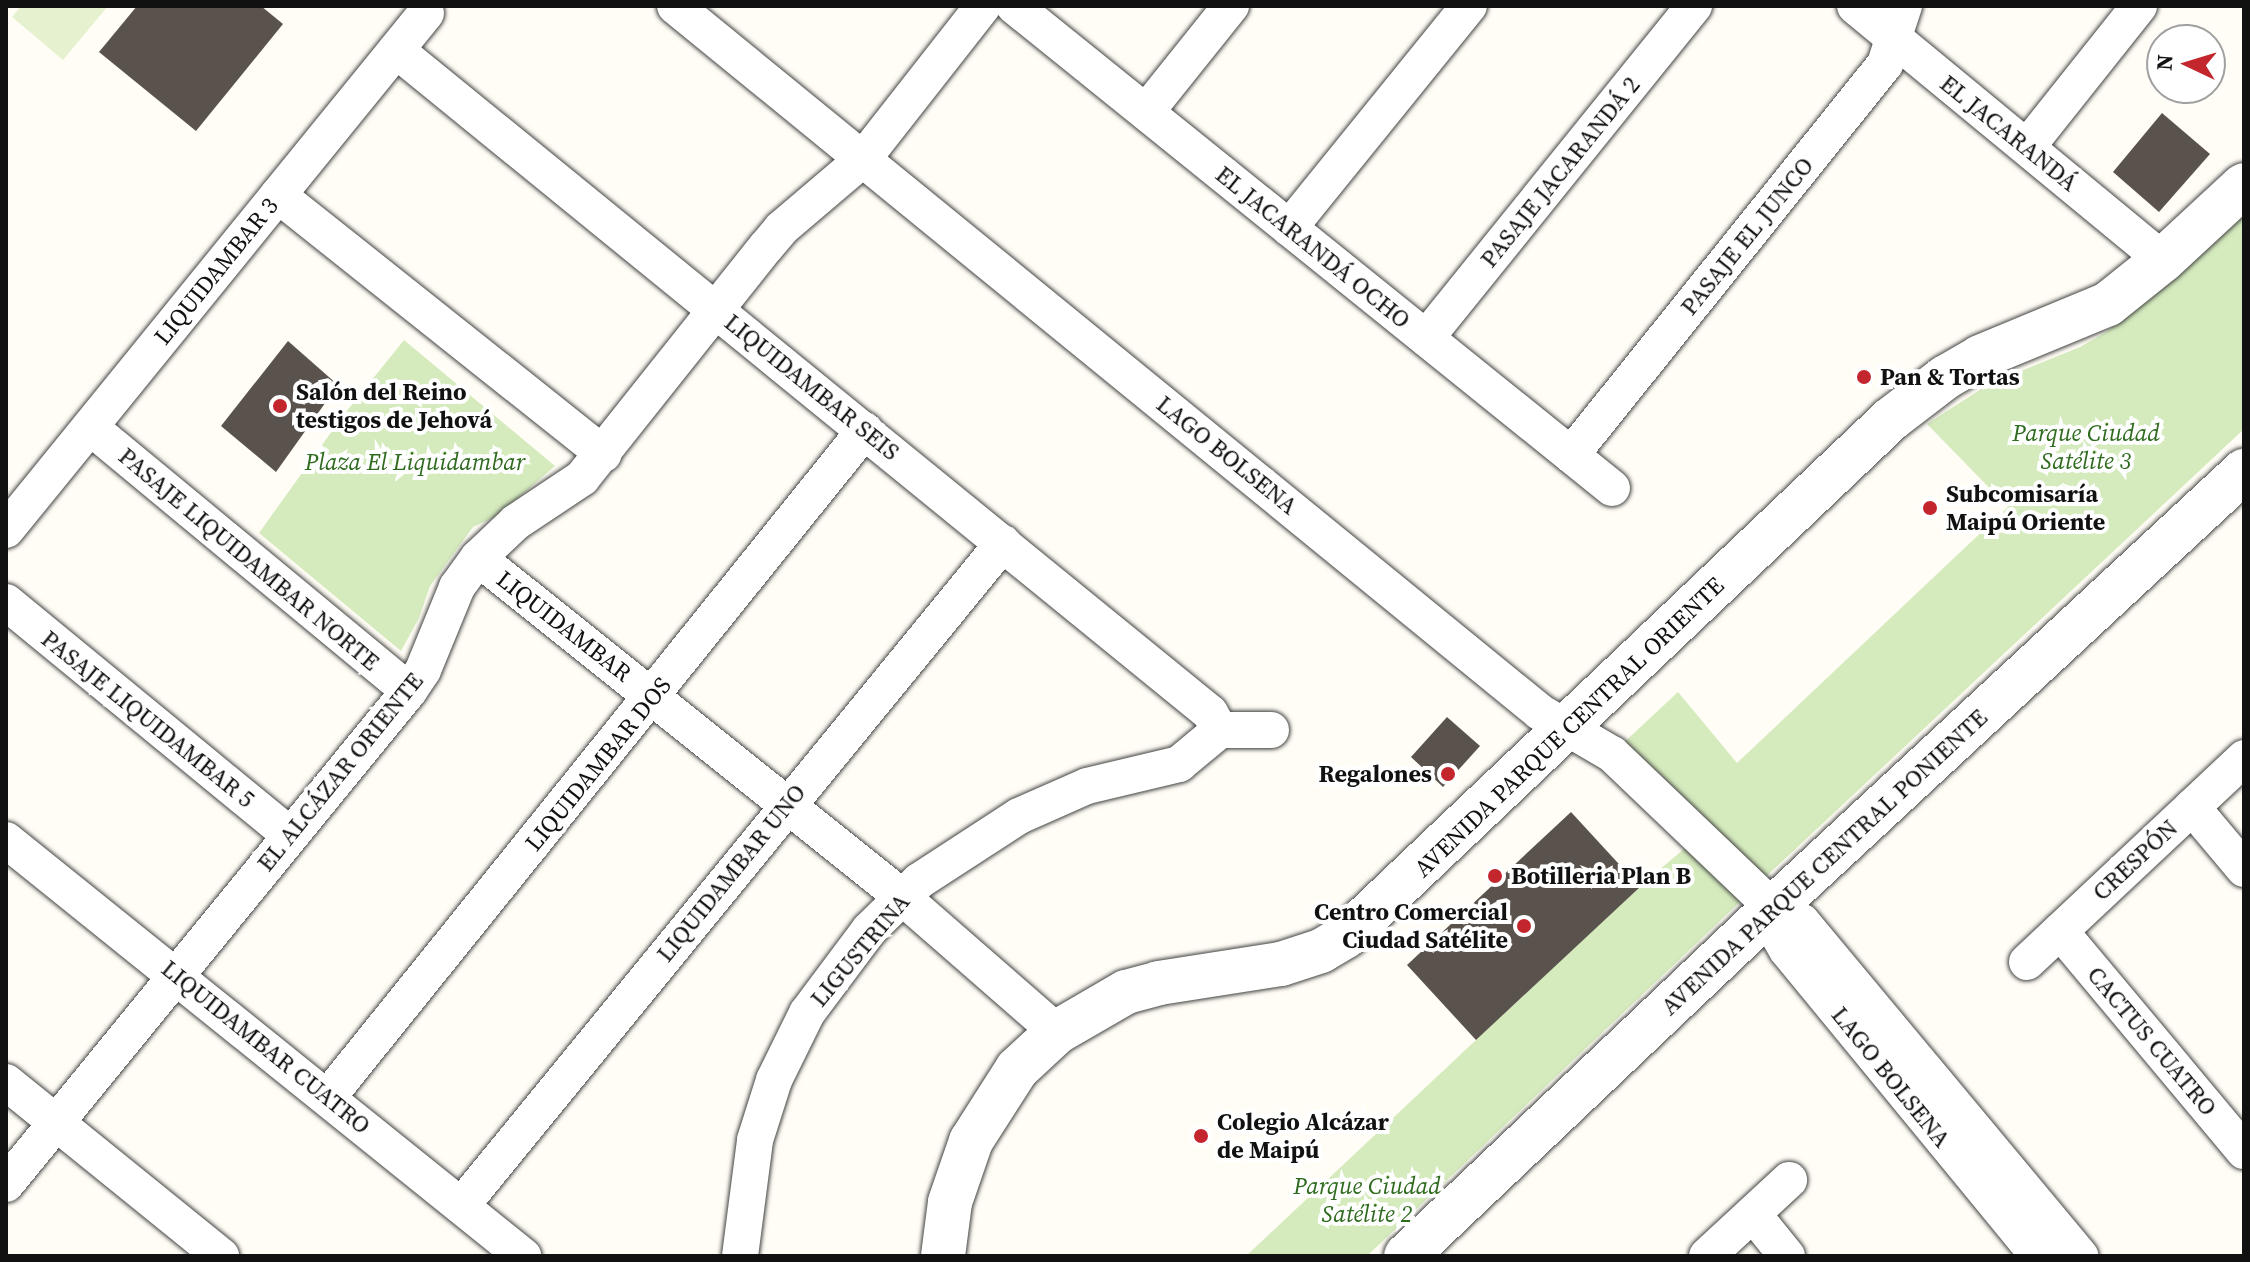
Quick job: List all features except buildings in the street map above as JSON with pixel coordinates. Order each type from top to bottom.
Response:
[{"type":"street","name":"LAGO BOLSENA","points":[[675,6],[1528,702],[1612,754],[1773,908],[1777,933],[1787,950],[2037,1237],[2080,1256]]},
{"type":"street","name":"EL ALCÁZAR ORIENTE","points":[[6,1184],[409,691],[423,670],[457,587],[492,541],[582,478],[782,228],[863,159],[983,6]]},
{"type":"street","name":"EL JACARANDÁ OCHO","points":[[1014,6],[1612,488]]},
{"type":"street","points":[[1146,112],[1231,6]]},
{"type":"street","points":[[1289,228],[1469,6]]},
{"type":"street","name":"PASAJE JACARANDÁ 2","points":[[1426,338],[1694,6]]},
{"type":"street","name":"EL JACARANDÁ","points":[[1855,6],[1899,22],[2027,147],[2163,260]]},
{"type":"street","points":[[2027,147],[2139,6]]},
{"type":"street","name":"LIQUIDAMBAR 3","points":[[6,530],[426,13]]},
{"type":"street","name":"PASAJE EL JUNCO","points":[[1571,455],[1885,64],[1899,22]]},
{"type":"street","name":"LIQUIDAMBAR SEIS","points":[[396,50],[1210,713],[1220,730]]},
{"type":"street","name":"AVENIDA PARQUE CENTRAL ORIENTE","points":[[943,1256],[950,1202],[971,1141],[1017,1069],[1057,1032],[1126,992],[1159,983],[1281,964],[1338,942],[1368,919],[1891,419],[1980,357],[2092,313],[2126,292],[2244,185]]},
{"type":"street","points":[[278,195],[604,454]]},
{"type":"street","name":"PASAJE LIQUIDAMBAR NORTE","points":[[90,427],[409,691]]},
{"type":"street","name":"LIQUIDAMBAR DOS","points":[[328,1097],[865,430]]},
{"type":"street","name":"AVENIDA PARQUE CENTRAL PONIENTE","points":[[1406,1256],[1773,908],[2244,471]]},
{"type":"street","name":"LIQUIDAMBAR UNO","points":[[462,1205],[785,805],[1003,543]]},
{"type":"street","name":"LIQUIDAMBAR","points":[[478,558],[901,896],[1057,1032]]},
{"type":"street","name":"PASAJE LIQUIDAMBAR 5","points":[[6,602],[290,835]]},
{"type":"street","points":[[1220,730],[1271,730]]},
{"type":"street","name":"LIGUSTRINA","points":[[740,1256],[755,1140],[779,1068],[807,1013],[833,975],[901,896],[969,846],[1019,816],[1087,786],[1179,764],[1220,730]]},
{"type":"street","name":"CRESPÓN","points":[[2027,962],[2244,758]]},
{"type":"street","points":[[2192,807],[2244,869]]},
{"type":"street","name":"LIQUIDAMBAR CUATRO","points":[[6,840],[523,1256]]},
{"type":"street","name":"CACTUS CUATRO","points":[[2060,931],[2244,1151]]},
{"type":"street","points":[[6,1082],[221,1256]]},
{"type":"street","points":[[1707,1256],[1789,1180]]},
{"type":"street","points":[[1753,1214],[1787,1256]]},
{"type":"green space","points":[[21,6],[108,6],[63,60],[12,17]]},
{"type":"green space","name":"Parque Ciudad Satélite 3","points":[[2244,208],[2244,429],[1759,883],[1618,748],[1678,692],[1737,763],[2008,507],[1927,424],[1989,384],[2080,347],[2106,332],[2147,301]]},
{"type":"green space","name":"Plaza El Liquidambar","points":[[404,340],[555,466],[497,516],[473,527],[430,586],[419,618],[401,651],[259,533],[342,417]]},
{"type":"green space","name":"Parque Ciudad Satélite 2","points":[[1690,844],[1742,900],[1367,1256],[1246,1256],[1641,885]]},
{"type":"place","name":"Pan & Tortas","points":[[1864,377]]},
{"type":"place","name":"Salón del Reino testigos de Jehová","points":[[280,406]]},
{"type":"place","name":"Subcomisaría Maipú Oriente","points":[[1930,508]]},
{"type":"place","name":"Regalones","points":[[1448,774]]},
{"type":"place","name":"Botilleria Plan B","points":[[1495,876]]},
{"type":"place","name":"Centro Comercial Ciudad Satélite","points":[[1524,926]]},
{"type":"place","name":"Colegio Alcázar de Maipú","points":[[1201,1136]]}]
